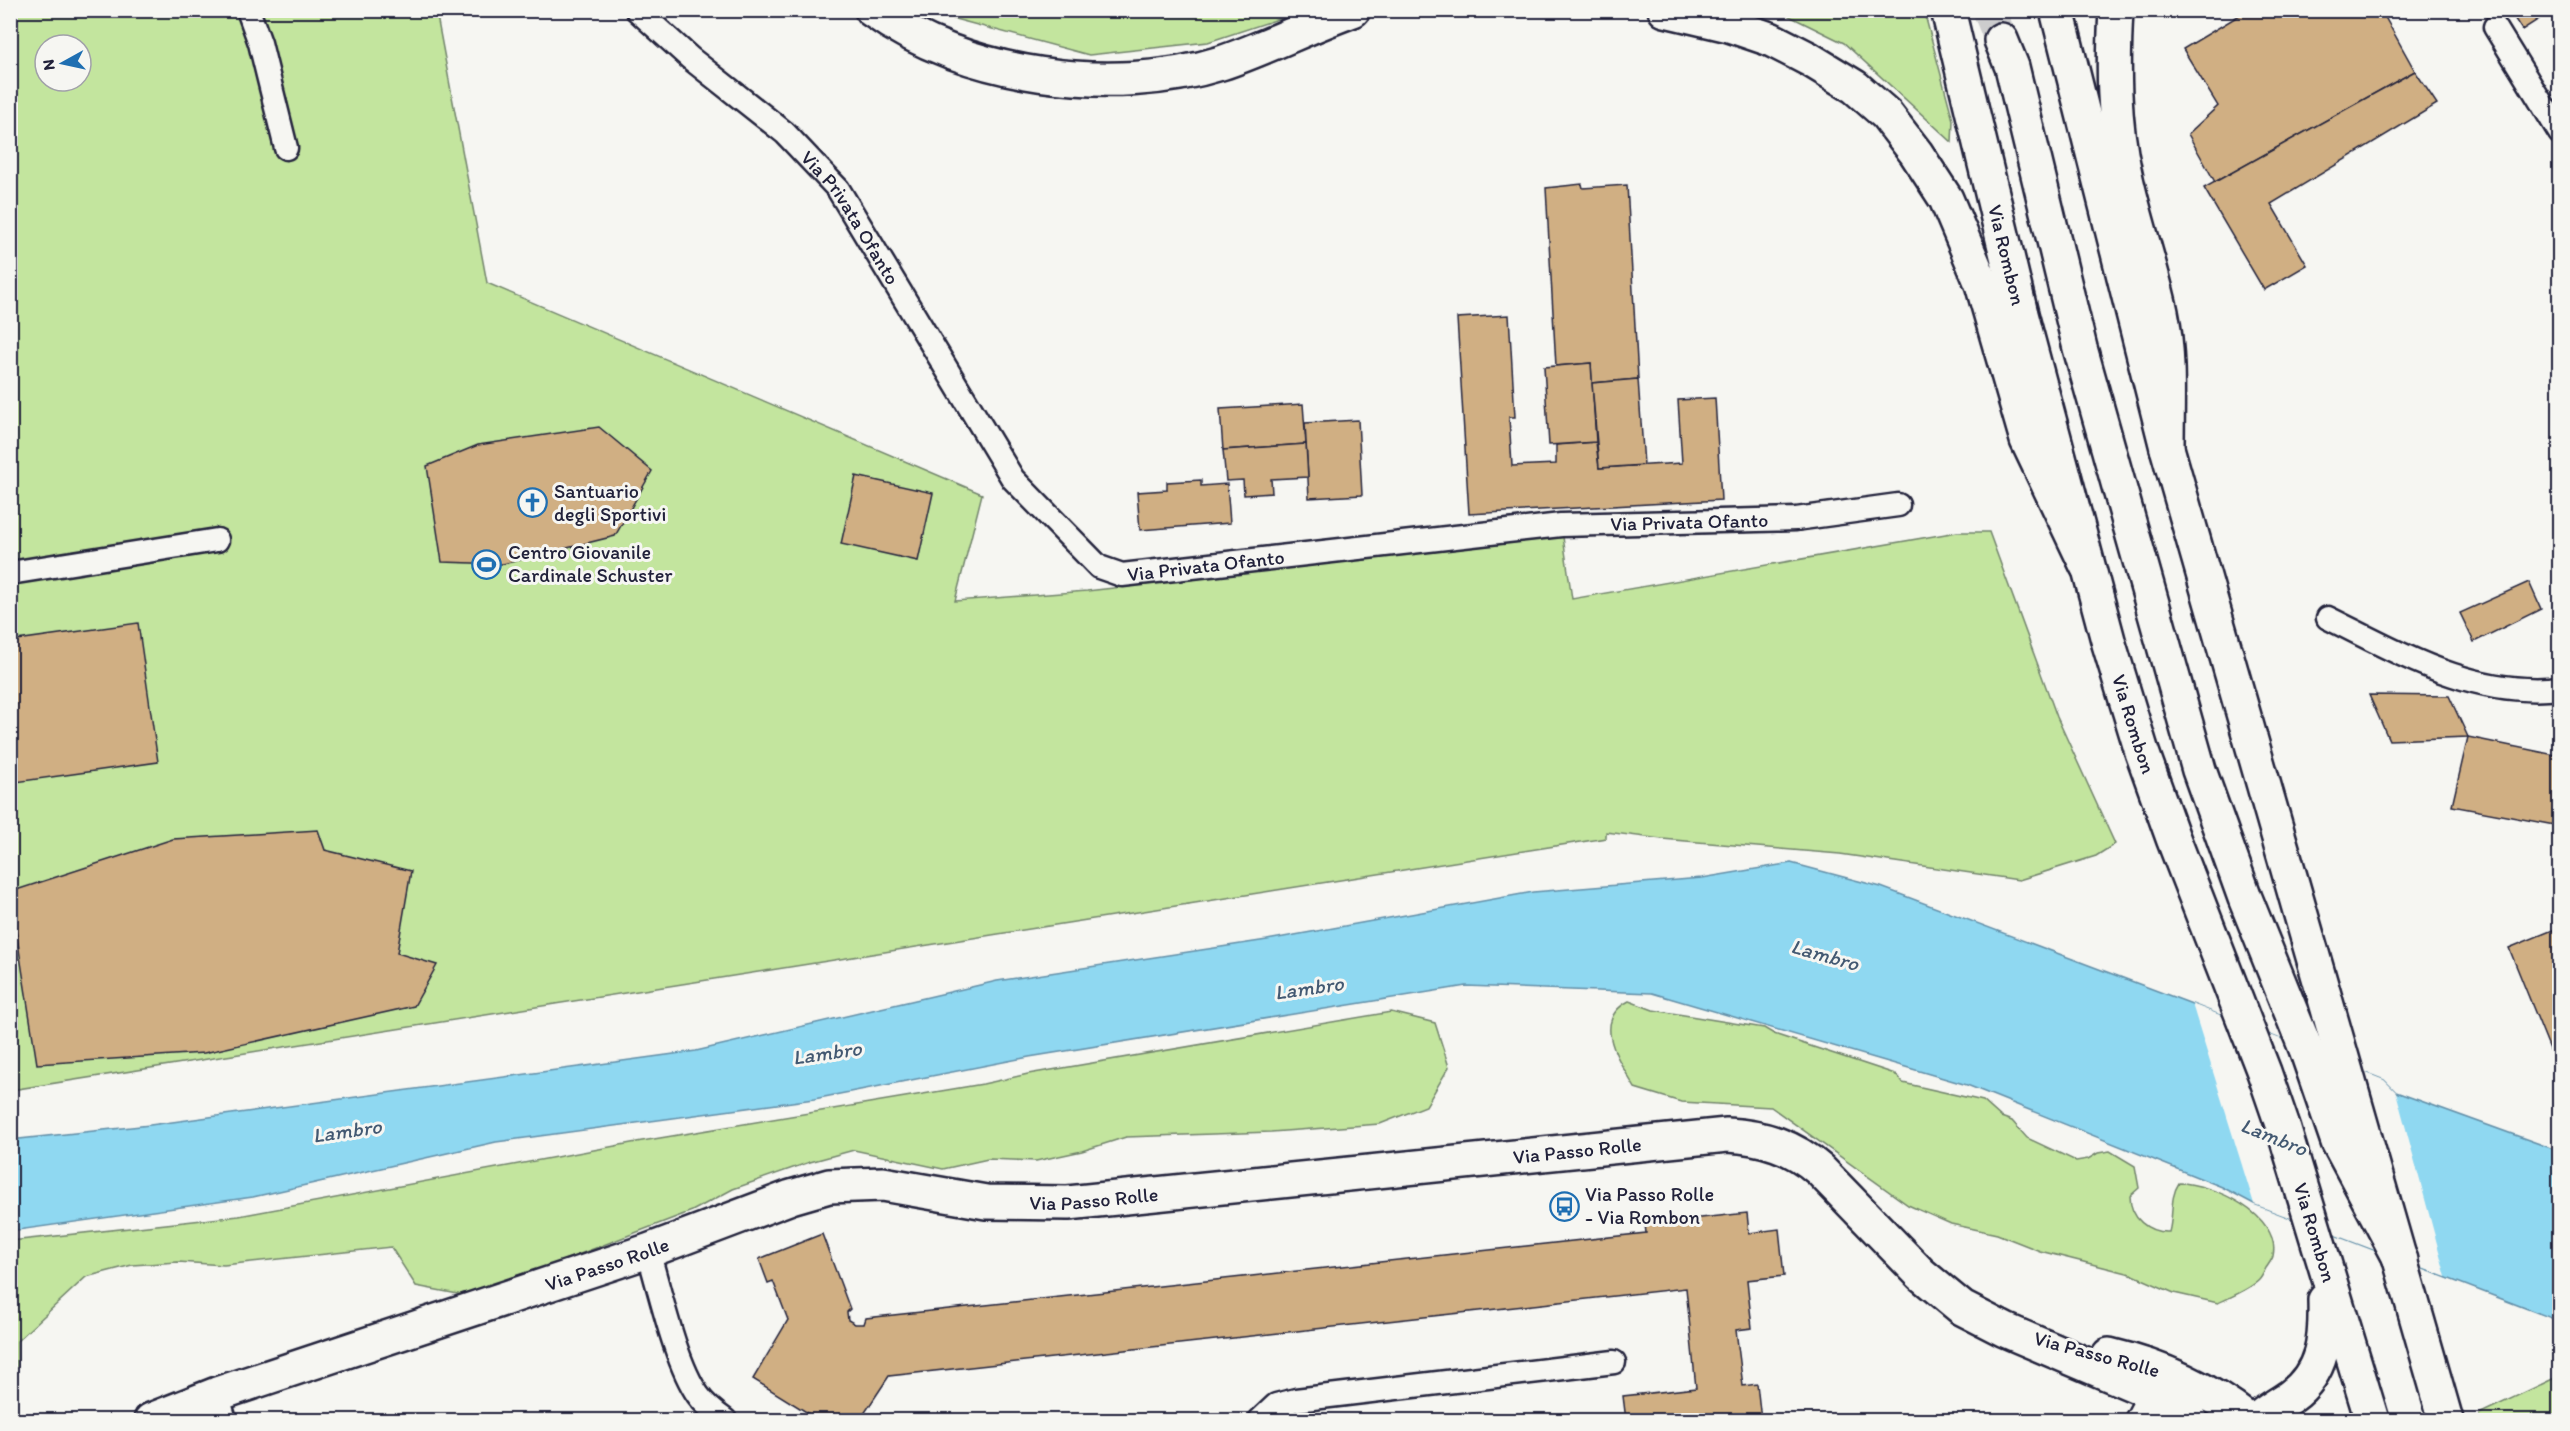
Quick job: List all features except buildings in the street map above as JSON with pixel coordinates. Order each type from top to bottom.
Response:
[{"type":"main road","points":[[872,10],[915,36],[973,59],[1020,72],[1076,79],[1126,80],[1176,74],[1221,63],[1353,10]]},
{"type":"main road","points":[[1665,10],[1729,25],[1770,39],[1855,87],[1886,114],[1946,199],[1982,284],[2027,440],[2087,566]]},
{"type":"main road","name":"Via Rombon","points":[[1948,10],[2021,314],[2087,566],[2142,752],[2201,916],[2246,1025],[2281,1120],[2314,1227],[2324,1268],[2372,1420]]},
{"type":"main road","points":[[2056,10],[2167,448],[2446,1420]]},
{"type":"main road","points":[[2116,10],[2115,107],[2124,173],[2161,312],[2166,350],[2167,448]]},
{"type":"main road","points":[[2001,40],[2012,67],[2080,348],[2199,770],[2245,898],[2306,1049],[2338,1142],[2401,1260]]},
{"type":"main road","name":"Via Passo Rolle","points":[[151,1420],[221,1407],[791,1197],[829,1186],[849,1183],[900,1185],[996,1203],[1068,1203],[1714,1136],[1738,1136],[1771,1141],[1801,1154],[1820,1170],[1944,1296],[1972,1315],[2005,1330],[2125,1370],[2189,1383],[2223,1402],[2248,1420]]},
{"type":"main road","points":[[2257,1420],[2299,1390],[2317,1367],[2324,1350],[2326,1331],[2324,1268]]},
{"type":"main road","name":"Via Passo Rolle","points":[[2125,1370],[2151,1392],[2177,1408],[2191,1420]]},
{"type":"lane","points":[[248,10],[260,43],[286,148]]},
{"type":"lane","name":"Via Privata Ofanto","points":[[637,10],[690,58],[785,133],[838,189],[1013,479],[1099,567],[1110,572],[1122,575],[1561,525],[1796,519],[1898,505]]},
{"type":"lane","points":[[2495,27],[2559,133]]},
{"type":"lane","points":[[10,573],[217,540]]},
{"type":"lane","points":[[2328,618],[2413,660],[2450,675],[2504,687],[2539,690],[2559,688]]},
{"type":"lane","points":[[648,1251],[680,1358],[688,1377],[698,1394],[725,1420]]},
{"type":"lane","points":[[1260,1420],[1276,1405],[1296,1400],[1614,1362]]},
{"type":"lane","points":[[2136,1420],[2151,1392]]},
{"type":"green space","name":"Centro Giovanile Cardinale Schuster","points":[[11,11],[436,11],[487,283],[982,494],[955,601],[1087,591],[1563,537],[1572,599],[1957,532],[1989,532],[2057,717],[2115,844],[2096,856],[2019,880],[1840,854],[1606,832],[1606,838],[11,1090]]},
{"type":"green space","points":[[933,11],[1303,11],[1208,42],[1089,55],[940,15]]},
{"type":"green space","points":[[1779,11],[1924,11],[1953,120],[1952,142],[1844,43]]},
{"type":"green space","points":[[1629,1001],[1653,1010],[1764,1028],[1774,1034],[1895,1074],[1903,1083],[1983,1101],[2001,1117],[2012,1121],[2027,1138],[2076,1161],[2110,1151],[2135,1166],[2139,1188],[2130,1196],[2133,1211],[2142,1223],[2154,1230],[2169,1232],[2174,1195],[2179,1183],[2193,1184],[2225,1195],[2256,1215],[2267,1227],[2273,1241],[2273,1256],[2255,1284],[2218,1303],[2174,1293],[2131,1274],[2040,1251],[1997,1234],[1951,1224],[1908,1205],[1771,1107],[1681,1102],[1635,1088],[1616,1054],[1610,1030],[1611,1019],[1617,1009]]},
{"type":"green space","points":[[1391,1012],[1435,1023],[1449,1067],[1426,1106],[1380,1124],[1271,1132],[1126,1137],[1082,1151],[1036,1161],[988,1159],[943,1169],[854,1150],[810,1162],[733,1189],[692,1211],[507,1282],[463,1295],[416,1286],[391,1247],[224,1265],[178,1262],[132,1265],[86,1277],[17,1341],[17,1366],[11,1373],[11,1241],[239,1216],[642,1141]]},
{"type":"green space","points":[[2559,1376],[2559,1420],[2480,1420],[2479,1414]]},
{"type":"water","name":"Lambro","points":[[1791,863],[1881,887],[2192,1004],[2384,1080],[2396,1092],[2559,1151],[2559,1321],[2254,1204],[2222,1187],[1967,1085],[1652,993],[1466,986],[1029,1057],[814,1099],[496,1142],[253,1197],[11,1231],[10,1140],[150,1125],[696,1051],[997,981],[1267,940],[1533,892],[1702,878]]},
{"type":"pier","points":[[2192,1004],[2384,1080],[2396,1092],[2446,1277],[2254,1204]]},
{"type":"tunnel","points":[[1989,10],[2001,40]]},
{"type":"place","name":"Santuario degli Sportivi","points":[[533,503]]},
{"type":"place","name":"Centro Giovanile Cardinale Schuster","points":[[487,564]]},
{"type":"place","name":"Via Passo Rolle - Via Rombon","points":[[1564,1206]]}]
